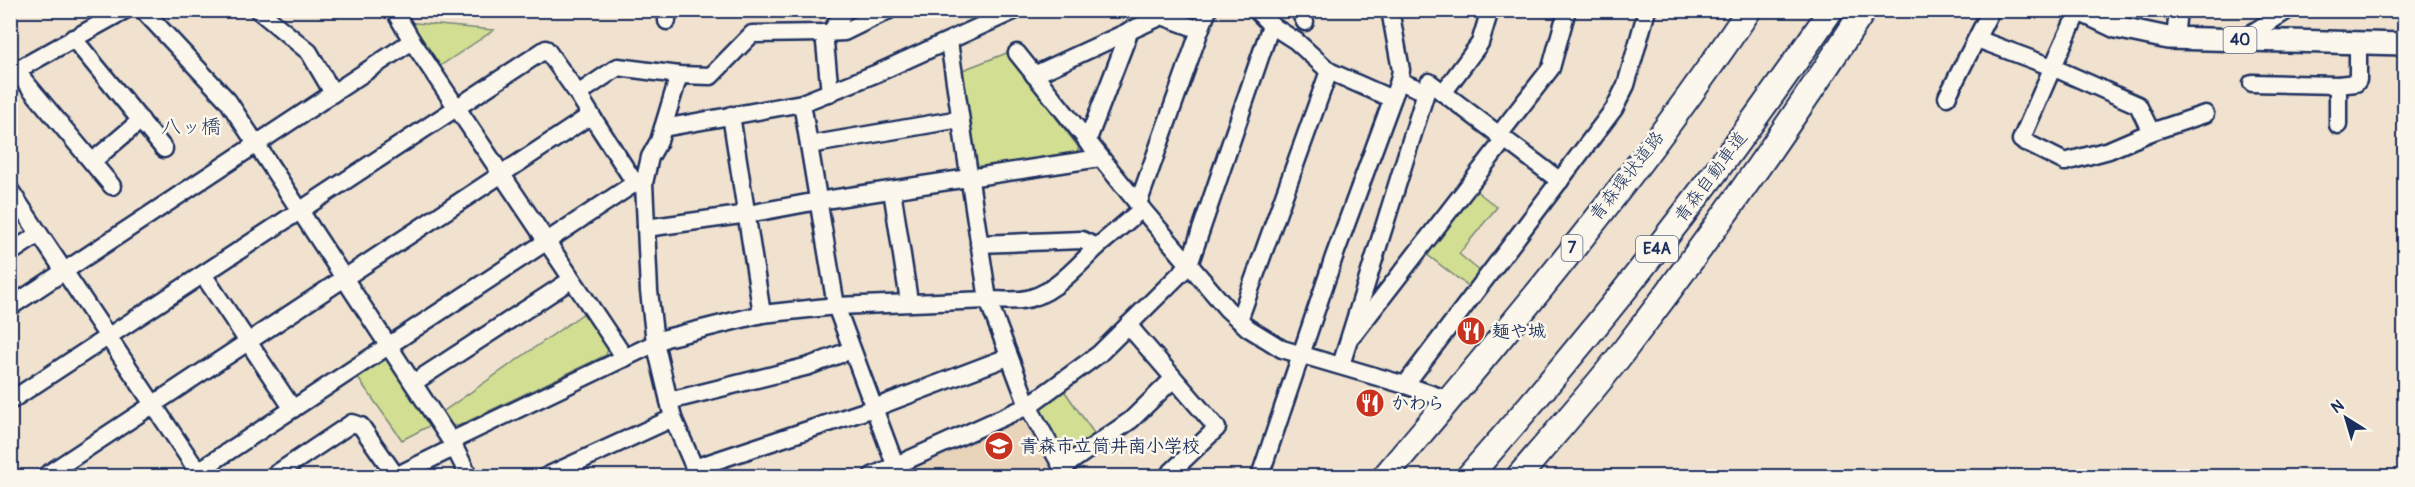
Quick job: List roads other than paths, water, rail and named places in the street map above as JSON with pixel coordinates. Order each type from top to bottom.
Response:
[{"type":"highway","name":"青森環状道路","points":[[1385,477],[1610,199],[1706,74],[1749,10]]},
{"type":"highway","name":"青森自動車道","points":[[1469,477],[1577,350],[1677,223],[1777,89],[1831,10]]},
{"type":"highway","points":[[1519,477],[1617,360],[1668,293],[1750,179],[1864,10]]},
{"type":"main road","name":"40","points":[[2084,11],[2116,27],[2139,34],[2175,39],[2404,44]]},
{"type":"street","points":[[112,186],[93,161],[12,73],[73,39],[100,16],[125,10]]},
{"type":"street","points":[[143,10],[228,101],[414,383],[453,444],[469,477]]},
{"type":"street","points":[[258,10],[309,52],[333,93]]},
{"type":"street","points":[[403,10],[398,17],[412,41],[500,176],[625,358]]},
{"type":"street","points":[[830,93],[828,32],[845,10]]},
{"type":"street","points":[[578,94],[618,67],[679,75],[711,76],[752,34],[844,32],[889,10]]},
{"type":"street","points":[[663,128],[802,103],[948,42],[1016,10]]},
{"type":"street","points":[[273,477],[352,423],[361,426],[396,476],[453,444],[655,342],[762,314],[909,301],[1023,300],[1039,294],[1056,285],[1140,206],[1208,10]]},
{"type":"street","points":[[1256,10],[1271,25],[1296,41],[1329,70],[1392,99]]},
{"type":"street","points":[[1260,477],[1334,257],[1399,81],[1401,70],[1390,10]]},
{"type":"street","points":[[1341,365],[1435,92],[1480,43],[1490,10]]},
{"type":"street","points":[[1348,342],[1551,68],[1567,10]]},
{"type":"street","points":[[1405,385],[1614,109],[1626,85],[1647,10]]},
{"type":"street","points":[[1947,97],[1991,10]]},
{"type":"street","points":[[2175,39],[2178,10]]},
{"type":"street","points":[[2241,40],[2288,10]]},
{"type":"street","points":[[2084,11],[2052,67],[2021,141],[2065,162],[2109,150],[2151,132],[2205,114]]},
{"type":"street","points":[[1034,75],[1162,16],[1200,30]]},
{"type":"street","points":[[872,477],[1028,406],[1099,354],[1189,265],[1271,25]]},
{"type":"street","points":[[1087,142],[1130,30]]},
{"type":"street","points":[[73,39],[164,149]]},
{"type":"street","points":[[1977,39],[2052,67],[2134,102],[2151,132]]},
{"type":"street","points":[[10,307],[412,41]]},
{"type":"street","points":[[948,42],[988,300],[1028,406],[1064,472],[1131,420],[1173,379]]},
{"type":"street","points":[[2252,83],[2352,84],[2358,80],[2358,43]]},
{"type":"street","points":[[10,401],[204,276],[546,49],[639,183],[646,228],[649,291],[655,342],[673,418],[696,472],[1008,357]]},
{"type":"street","points":[[1017,53],[1189,265],[1239,320],[1262,339],[1282,349],[1341,365],[1449,400]]},
{"type":"street","points":[[1239,320],[1329,70]]},
{"type":"street","points":[[10,190],[154,404],[197,475],[389,345],[639,183],[663,128],[679,75]]},
{"type":"street","points":[[1399,81],[1435,92],[1560,181]]},
{"type":"street","points":[[2338,85],[2338,125]]},
{"type":"street","points":[[802,103],[836,306],[896,467]]},
{"type":"street","points":[[45,477],[591,115]]},
{"type":"street","points":[[731,115],[762,314]]},
{"type":"street","points":[[809,145],[960,119]]},
{"type":"street","points":[[93,161],[141,120]]},
{"type":"street","points":[[646,228],[1100,158]]},
{"type":"street","points":[[892,189],[909,301]]},
{"type":"street","points":[[10,253],[39,234]]},
{"type":"street","points":[[979,244],[1083,240],[1097,248]]},
{"type":"street","points":[[204,276],[293,409]]},
{"type":"street","points":[[414,383],[571,280]]},
{"type":"street","points":[[1128,326],[1217,428],[1167,477]]},
{"type":"street","points":[[669,401],[809,366],[851,350]]},
{"type":"street","points":[[547,477],[673,418]]},
{"type":"place","name":"麺や城","points":[[1471,331]]},
{"type":"place","name":"かわら","points":[[1370,403]]},
{"type":"place","name":"青森市立筒井南小学校","points":[[999,446]]},
{"type":"district","name":"八ッ橋","points":[[191,126]]}]
